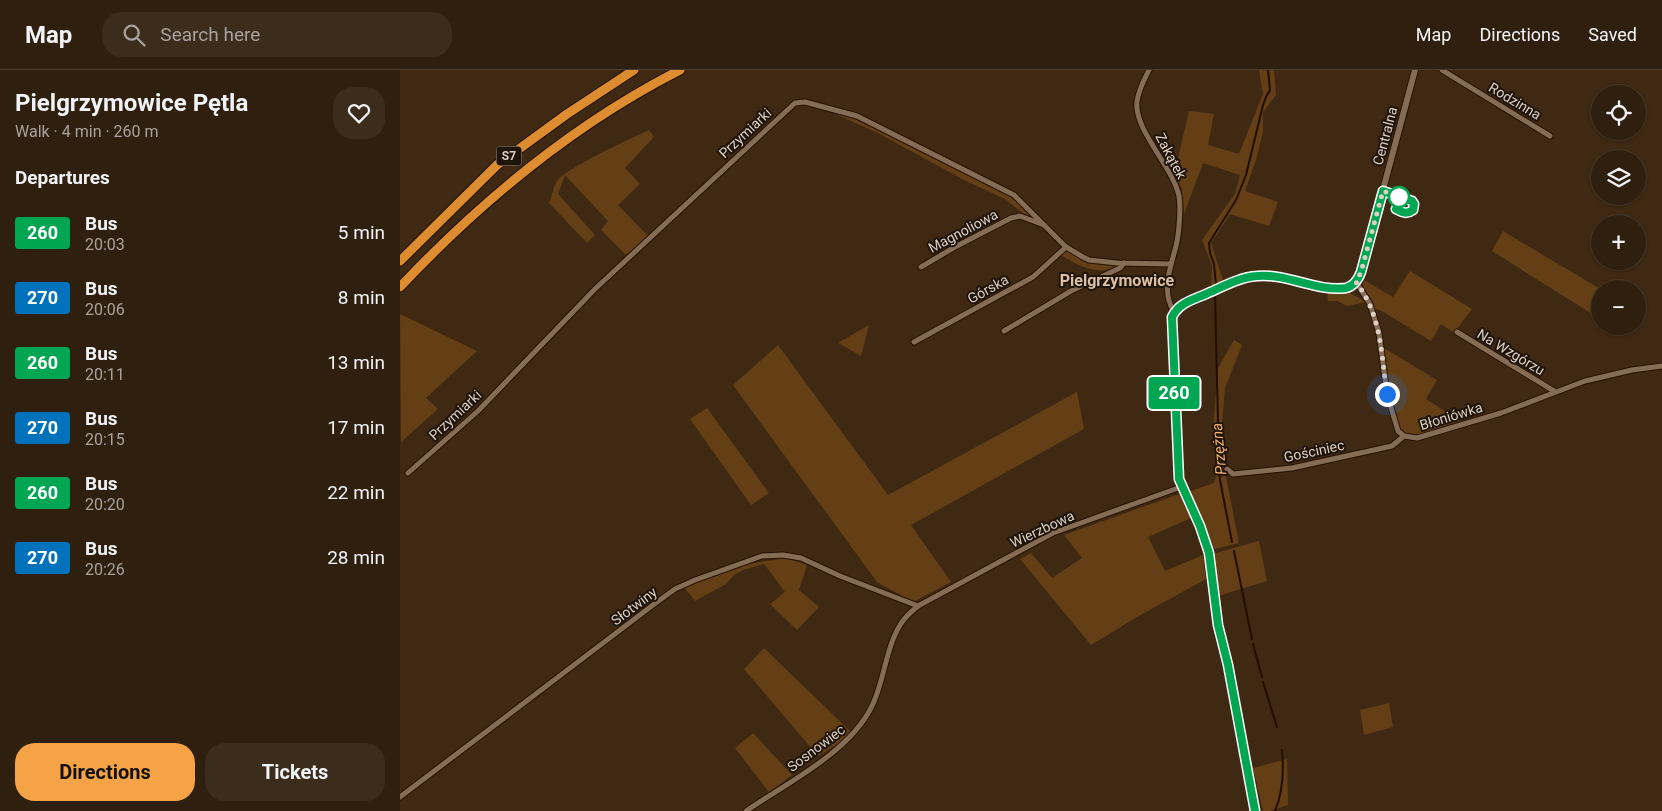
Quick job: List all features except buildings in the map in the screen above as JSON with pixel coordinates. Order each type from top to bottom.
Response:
[{"type":"highway","name":"S7","points":[[400,261],[497,165],[567,114],[634,70]]},
{"type":"highway","name":"S7","points":[[400,287],[455,232],[509,183],[572,134],[646,88],[680,70]]},
{"type":"street","name":"Zakątek","points":[[1148,70],[1140,90],[1137,103],[1138,113],[1143,126],[1171,175],[1179,198],[1176,244],[1167,294],[1174,312]]},
{"type":"street","name":"Centralna","points":[[1356,282],[1361,272],[1415,70]]},
{"type":"street","name":"Rodzinna","points":[[1442,70],[1550,136]]},
{"type":"street","name":"Przymiarki","points":[[408,473],[478,412],[595,289],[795,103],[805,102],[857,116],[1014,195],[1066,247],[1089,260],[1171,264]]},
{"type":"street","name":"Magnoliowa","points":[[921,267],[1010,218],[1020,216],[1044,225]]},
{"type":"street","name":"Górska","points":[[914,342],[1033,278],[1066,247]]},
{"type":"street","points":[[1004,331],[1071,291],[1120,268],[1124,263]]},
{"type":"street","points":[[1255,811],[1228,665],[1218,625],[1209,553],[1200,526],[1181,487],[1178,472],[1171,322],[1174,312],[1181,305],[1237,281],[1255,276],[1266,276],[1328,287],[1345,288],[1356,282]]},
{"type":"street","name":"Błoniówka","points":[[1356,282],[1370,304],[1380,333],[1387,394],[1398,430],[1404,436],[1411,438],[1421,437],[1501,413],[1554,391],[1604,376],[1662,366]]},
{"type":"street","name":"Na Wzgórzu","points":[[1457,332],[1554,391]]},
{"type":"street","name":"Gościniec","points":[[1226,470],[1233,474],[1242,474],[1292,468],[1392,446],[1404,436]]},
{"type":"street","name":"Wierzbowa","points":[[918,606],[1053,533],[1181,487]]},
{"type":"street","name":"Słotwiny","points":[[400,798],[675,589],[730,567],[762,556],[790,555],[918,606]]},
{"type":"street","name":"Sosnowiec","points":[[746,811],[815,765],[853,735],[871,708],[878,692],[892,642],[901,623],[918,606]]},
{"type":"shaded area","points":[[1259,70],[1274,70],[1276,95],[1263,112],[1263,132],[1245,191],[1278,202],[1269,226],[1230,214],[1211,243],[1224,283],[1211,288],[1212,266],[1202,240],[1235,194],[1240,175],[1203,163],[1184,214],[1182,189],[1174,175],[1189,111],[1214,114],[1208,145],[1239,154],[1263,94]]},
{"type":"shaded area","points":[[831,112],[859,120],[1013,197],[1040,223],[1024,214],[1005,199],[964,180],[878,133]]},
{"type":"shaded area","points":[[649,130],[654,137],[625,168],[640,184],[618,205],[648,236],[626,255],[601,230],[608,221],[565,175],[558,194],[595,235],[587,243],[549,203],[557,181],[573,168]]},
{"type":"shaded area","points":[[1503,231],[1591,284],[1591,313],[1492,251]]},
{"type":"shaded area","points":[[1067,250],[1084,260],[1118,265],[1104,270],[1089,269],[1061,255]]},
{"type":"shaded area","points":[[1410,271],[1472,309],[1454,333],[1441,324],[1431,341],[1382,311],[1373,308],[1363,286],[1364,280],[1393,297]]},
{"type":"shaded area","points":[[1327,291],[1350,293],[1366,302],[1347,306],[1337,301],[1328,301]]},
{"type":"shaded area","points":[[400,314],[477,351],[426,398],[438,409],[401,442]]},
{"type":"shaded area","points":[[869,325],[861,356],[838,343]]},
{"type":"shaded area","points":[[1234,340],[1242,345],[1225,388],[1220,446],[1239,543],[1211,550],[1188,492],[1214,483],[1217,472],[1213,429],[1218,368]]},
{"type":"shaded area","points":[[778,345],[888,495],[1077,392],[1084,429],[911,525],[951,582],[913,602],[877,582],[733,385]]},
{"type":"shaded area","points":[[1384,348],[1437,380],[1426,399],[1460,421],[1413,436],[1405,433],[1393,413],[1387,384]]},
{"type":"shaded area","points":[[707,408],[769,493],[751,505],[690,419]]},
{"type":"shaded area","points":[[1179,494],[1191,518],[1148,537],[1165,571],[1203,555],[1206,579],[1091,645],[1020,559],[1031,553],[1052,578],[1082,558],[1064,535]]},
{"type":"shaded area","points":[[1259,541],[1267,581],[1218,596],[1212,554]]},
{"type":"shaded area","points":[[787,558],[807,565],[799,590],[819,607],[797,630],[770,604],[785,592],[764,564],[743,570],[734,575],[726,584],[695,601],[684,587],[740,565]]},
{"type":"shaded area","points":[[764,648],[851,732],[839,743],[818,756],[744,669]]},
{"type":"shaded area","points":[[1389,703],[1393,727],[1364,735],[1360,710]]},
{"type":"shaded area","points":[[753,733],[792,775],[769,792],[735,748]]},
{"type":"shaded area","points":[[1287,759],[1288,805],[1271,811],[1263,811],[1253,768]]},
{"type":"waterway","name":"Przężna","points":[[1216,285],[1209,243],[1236,200],[1246,175],[1263,105],[1270,90],[1268,70]]},
{"type":"waterway","name":"Przężna","points":[[1215,296],[1217,455],[1232,542]]},
{"type":"waterway","name":"Przężna","points":[[1234,551],[1252,639]]},
{"type":"waterway","name":"Przężna","points":[[1253,644],[1262,677]]},
{"type":"waterway","name":"Przężna","points":[[1263,682],[1277,727]]},
{"type":"waterway","name":"Przężna","points":[[1275,811],[1282,781],[1282,750]]},
{"type":"bus line","name":"260","points":[[1255,811],[1228,665],[1218,625],[1209,553],[1200,526],[1179,479],[1174,404],[1172,317],[1181,305],[1237,281],[1255,276],[1266,276],[1328,287],[1345,288],[1351,286],[1359,278],[1383,191],[1412,201],[1414,204],[1413,210],[1409,213],[1396,209]]},
{"type":"district","name":"Pielgrzymowice","points":[[1117,280]]},
{"type":"route","points":[[1387,394],[1380,333],[1370,304],[1356,282],[1361,272],[1383,191],[1399,197]]}]
